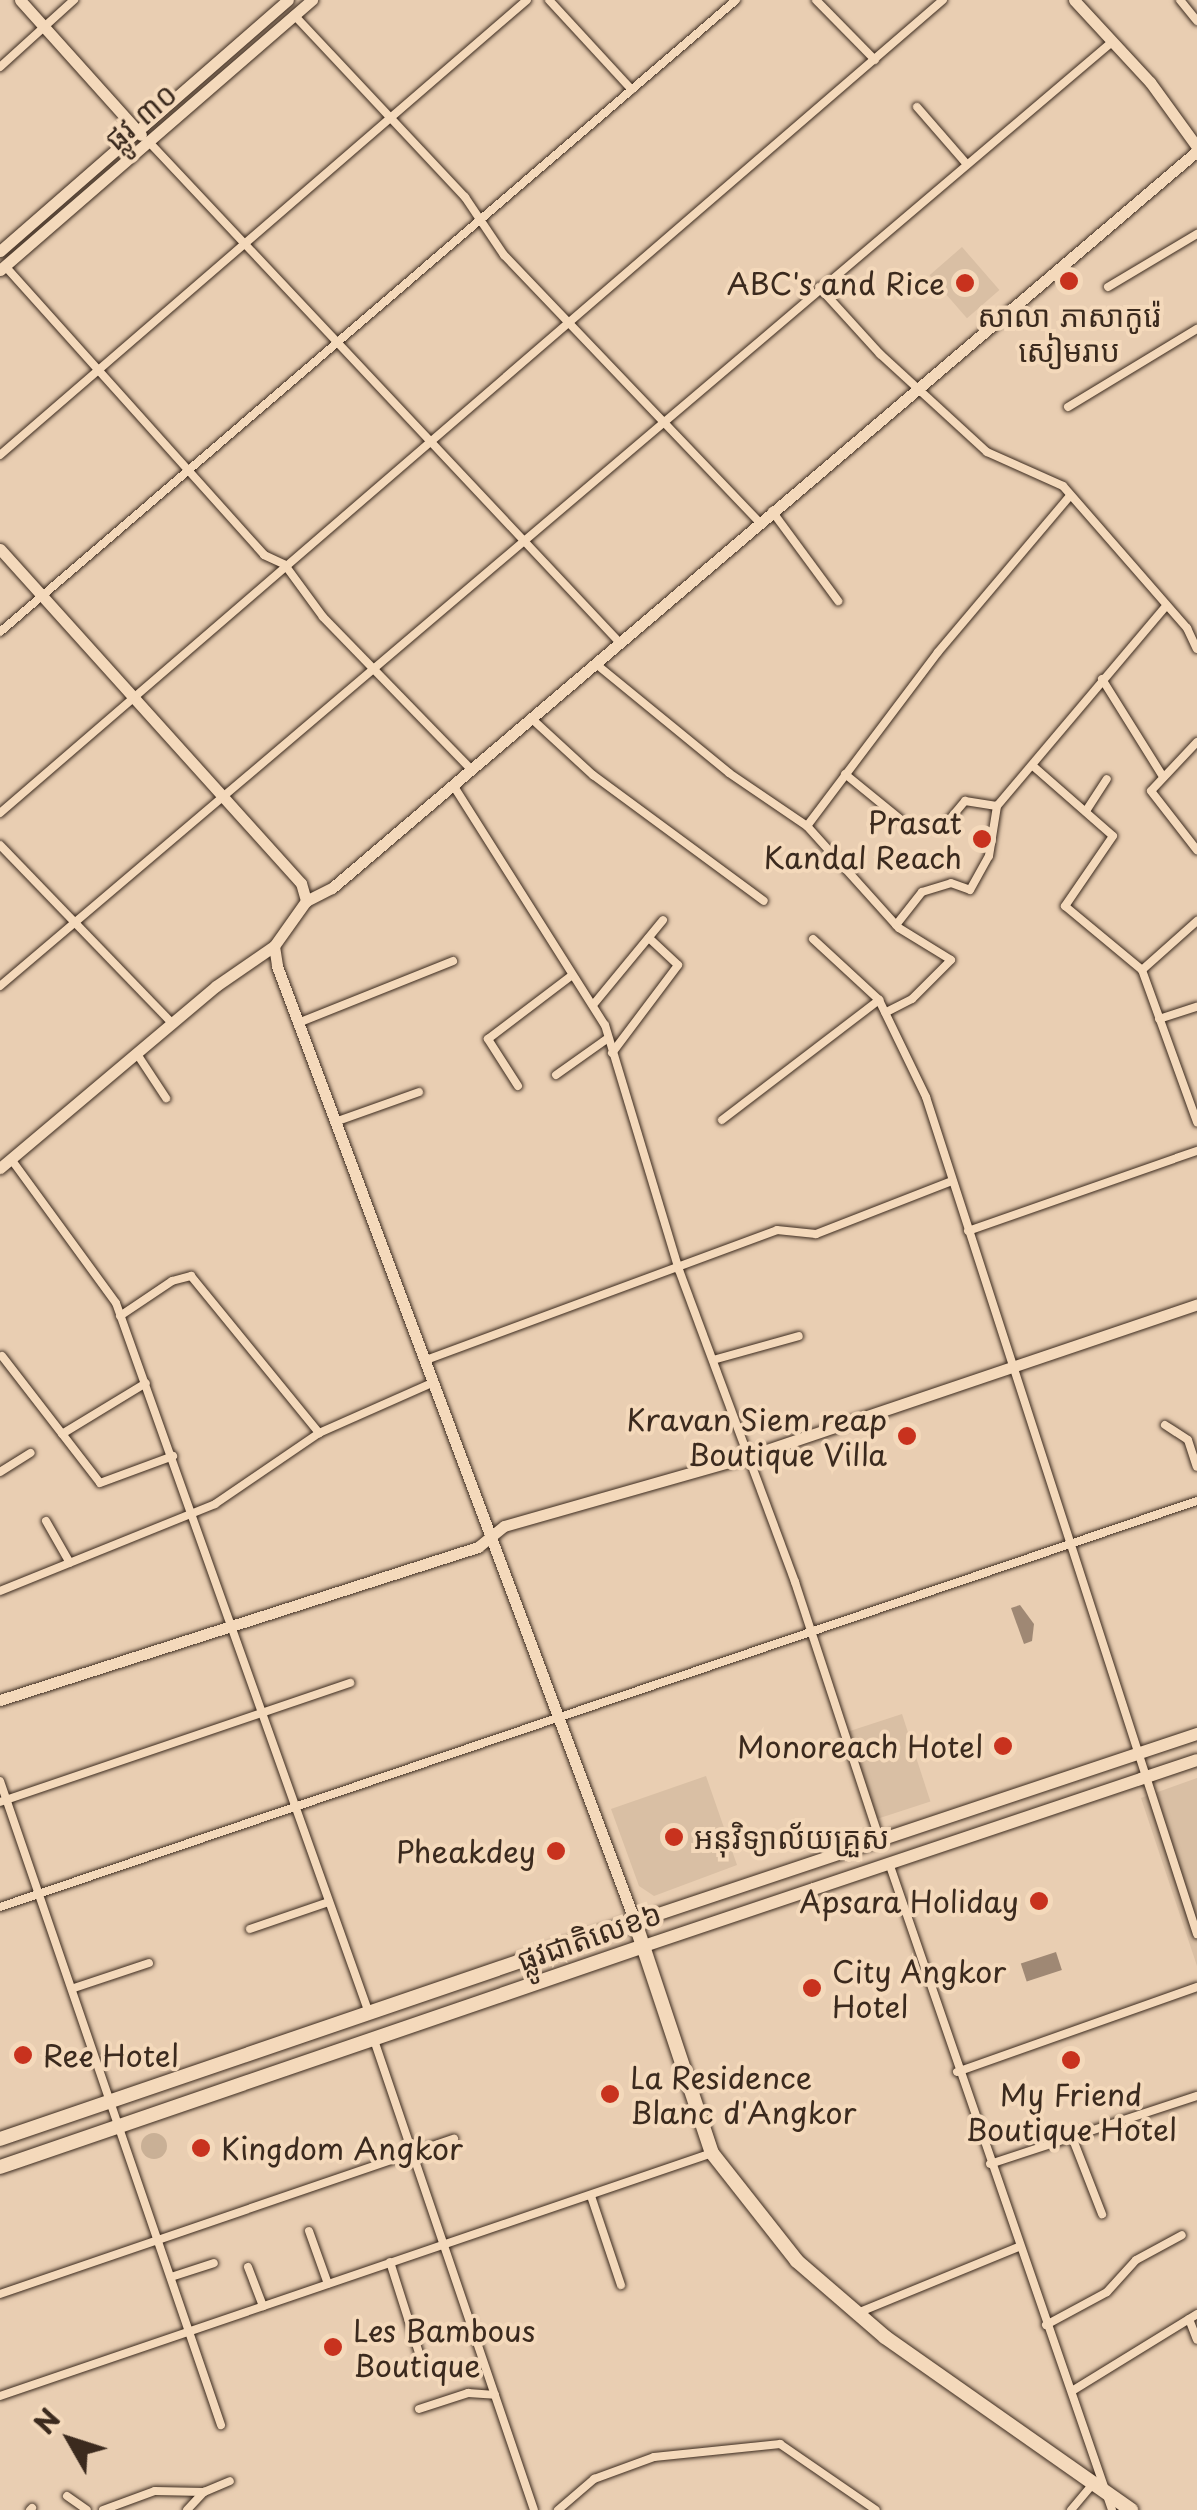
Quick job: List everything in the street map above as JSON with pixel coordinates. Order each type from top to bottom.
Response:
[{"type":"highway","points":[[635,1922],[712,2152],[796,2261],[856,2314],[1108,2503],[1131,2510]]},
{"type":"highway","name":"ផ្លូវជាតិលេខ៦","points":[[0,2140],[635,1922]]},
{"type":"highway","name":"ផ្លូវជាតិលេខ៦","points":[[0,2167],[644,1946]]},
{"type":"main road","name":"ផ្លូវជាតិលេខ៦","points":[[635,1922],[1197,1734]]},
{"type":"main road","name":"ផ្លូវជាតិលេខ៦","points":[[644,1946],[1197,1760]]},
{"type":"street","points":[[20,0],[137,132],[247,240],[620,643]]},
{"type":"street","points":[[0,67],[74,0]]},
{"type":"street","name":"ផ្លូវ ៣០","points":[[3,268],[312,0]]},
{"type":"street","points":[[0,455],[528,0]]},
{"type":"street","points":[[549,0],[632,90]]},
{"type":"street","points":[[0,632],[736,0]]},
{"type":"street","points":[[816,0],[874,60]]},
{"type":"street","points":[[0,813],[943,0]]},
{"type":"street","points":[[0,1168],[172,1024],[274,946],[306,901],[332,888],[453,786],[1197,149],[1112,41],[1074,0]]},
{"type":"street","points":[[1180,0],[1197,21]]},
{"type":"street","name":"ផ្លូវ ៣០","points":[[0,251],[285,1]]},
{"type":"street","points":[[294,16],[479,217],[504,255],[573,321],[760,522]]},
{"type":"street","points":[[0,986],[1112,41]]},
{"type":"street","points":[[917,107],[965,162]]},
{"type":"street","points":[[1108,287],[1197,234]]},
{"type":"street","points":[[3,268],[190,469],[264,555],[285,565],[324,618],[471,769]]},
{"type":"street","points":[[819,287],[988,452],[1050,478],[1070,496],[1197,649]]},
{"type":"street","points":[[1068,407],[1197,329]]},
{"type":"street","points":[[806,826],[1070,496]]},
{"type":"street","points":[[772,512],[838,600]]},
{"type":"street","points":[[0,549],[296,874],[306,901]]},
{"type":"street","points":[[896,925],[922,892],[951,882],[970,890],[988,856],[997,806],[1165,607]]},
{"type":"street","points":[[596,664],[730,774],[806,826],[896,925],[951,960],[912,999],[886,1012]]},
{"type":"street","points":[[1102,679],[1162,775]]},
{"type":"street","points":[[532,719],[593,775],[764,902]]},
{"type":"street","points":[[1197,742],[1151,791],[1154,801],[1197,850]]},
{"type":"street","points":[[1033,766],[1110,830],[1113,842],[1065,906],[1142,970],[1197,1122]]},
{"type":"street","points":[[845,774],[900,819]]},
{"type":"street","points":[[1086,811],[1107,779]]},
{"type":"street","points":[[453,786],[593,1005],[608,1038],[679,1270],[812,1632],[880,1841]]},
{"type":"street","points":[[944,826],[965,801],[997,806]]},
{"type":"street","points":[[0,844],[172,1024]]},
{"type":"street","points":[[593,1005],[664,920]]},
{"type":"street","points":[[1142,970],[1197,921]]},
{"type":"street","points":[[612,1053],[678,965],[650,938]]},
{"type":"street","points":[[813,940],[879,1000],[926,1097],[1197,1934]]},
{"type":"street","points":[[274,946],[298,1023],[635,1922]]},
{"type":"street","points":[[298,1023],[453,961]]},
{"type":"street","points":[[518,1086],[488,1039],[572,976]]},
{"type":"street","points":[[722,1120],[879,1000]]},
{"type":"street","points":[[1158,1019],[1197,1007]]},
{"type":"street","points":[[556,1075],[608,1038]]},
{"type":"street","points":[[137,1054],[166,1098]]},
{"type":"street","points":[[338,1122],[419,1092]]},
{"type":"street","points":[[968,1231],[1197,1151]]},
{"type":"street","points":[[11,1159],[94,1266],[120,1316],[195,1514],[370,2013]]},
{"type":"street","points":[[426,1360],[679,1270],[777,1230],[816,1234],[952,1181]]},
{"type":"street","points":[[120,1316],[172,1281],[191,1276],[319,1432]]},
{"type":"street","points":[[0,1700],[232,1621],[478,1548],[504,1526],[749,1456],[1013,1370],[1197,1304]]},
{"type":"street","points":[[713,1360],[798,1336]]},
{"type":"street","points":[[2,1356],[102,1484],[172,1456]]},
{"type":"street","points":[[0,1590],[195,1514],[319,1432],[434,1382]]},
{"type":"street","points":[[62,1434],[146,1383]]},
{"type":"street","points":[[1165,1425],[1188,1440],[1197,1466]]},
{"type":"street","points":[[0,1472],[31,1453]]},
{"type":"street","points":[[0,1907],[561,1721],[812,1632],[1071,1548],[1197,1501]]},
{"type":"street","points":[[46,1521],[70,1563]]},
{"type":"street","points":[[4,1801],[350,1684]]},
{"type":"street","points":[[0,1781],[114,2100],[221,2425]]},
{"type":"street","points":[[889,1863],[957,2072],[1072,2391],[1108,2503]]},
{"type":"street","points":[[250,1929],[329,1902]]},
{"type":"street","points":[[74,1988],[149,1963]]},
{"type":"street","points":[[957,2072],[1197,1987]]},
{"type":"street","points":[[374,2040],[447,2244],[534,2510]]},
{"type":"street","points":[[990,2164],[1197,2096]]},
{"type":"street","points":[[1072,2137],[1102,2214]]},
{"type":"street","points":[[0,2294],[454,2139]]},
{"type":"street","points":[[0,2396],[712,2152]]},
{"type":"street","points":[[591,2196],[621,2284]]},
{"type":"street","points":[[309,2231],[328,2284]]},
{"type":"street","points":[[1046,2325],[1106,2292],[1136,2260],[1182,2235]]},
{"type":"street","points":[[856,2314],[1018,2247]]},
{"type":"street","points":[[390,2262],[421,2358]]},
{"type":"street","points":[[171,2277],[214,2263]]},
{"type":"street","points":[[248,2268],[263,2306]]},
{"type":"street","points":[[1072,2391],[1193,2316],[1197,2340]]},
{"type":"street","points":[[419,2408],[468,2393],[495,2395]]},
{"type":"street","points":[[558,2510],[594,2478],[654,2457],[780,2444],[875,2510]]},
{"type":"street","points":[[187,2510],[204,2492],[230,2481]]},
{"type":"street","points":[[1072,2510],[1090,2487]]},
{"type":"street","points":[[103,2510],[154,2490],[204,2492]]},
{"type":"street","points":[[67,2496],[87,2510]]},
{"type":"shaded area","name":"ABC's and Rice","points":[[962,247],[999,290],[967,318],[930,275]]},
{"type":"shaded area","points":[[1020,1605],[1034,1624],[1032,1641],[1024,1644],[1011,1608]]},
{"type":"shaded area","points":[[902,1714],[930,1801],[875,1819],[847,1732]]},
{"type":"shaded area","name":"អនុវិទ្យាល័យគ្រួស","points":[[706,1776],[737,1865],[654,1896],[639,1886],[611,1809]]},
{"type":"shaded area","points":[[1197,1778],[1197,1966],[1141,1798]]},
{"type":"shaded area","points":[[1056,1952],[1062,1970],[1027,1982],[1021,1963]]},
{"type":"shaded area","points":[[154,2133],[163,2137],[167,2146],[163,2155],[154,2159],[145,2155],[141,2146],[145,2137]]},
{"type":"place","name":"សាលា ភាសាកូរ៉េ សៀមរាប","points":[[1069,281]]},
{"type":"place","name":"ABC's and Rice","points":[[965,283]]},
{"type":"place","name":"Prasat Kandal Reach","points":[[982,839]]},
{"type":"place","name":"Kravan Siem reap Boutique Villa","points":[[907,1436]]},
{"type":"place","name":"Monoreach Hotel","points":[[1003,1746]]},
{"type":"place","name":"អនុវិទ្យាល័យគ្រួស","points":[[674,1837]]},
{"type":"place","name":"Pheakdey","points":[[556,1851]]},
{"type":"place","name":"Apsara Holiday","points":[[1039,1901]]},
{"type":"place","name":"City Angkor Hotel","points":[[812,1988]]},
{"type":"place","name":"Ree Hotel","points":[[23,2055]]},
{"type":"place","name":"My Friend Boutique Hotel","points":[[1071,2060]]},
{"type":"place","name":"La Residence Blanc d'Angkor","points":[[610,2094]]},
{"type":"place","name":"Kingdom Angkor","points":[[201,2148]]},
{"type":"place","name":"Les Bambous Boutique","points":[[333,2347]]}]
